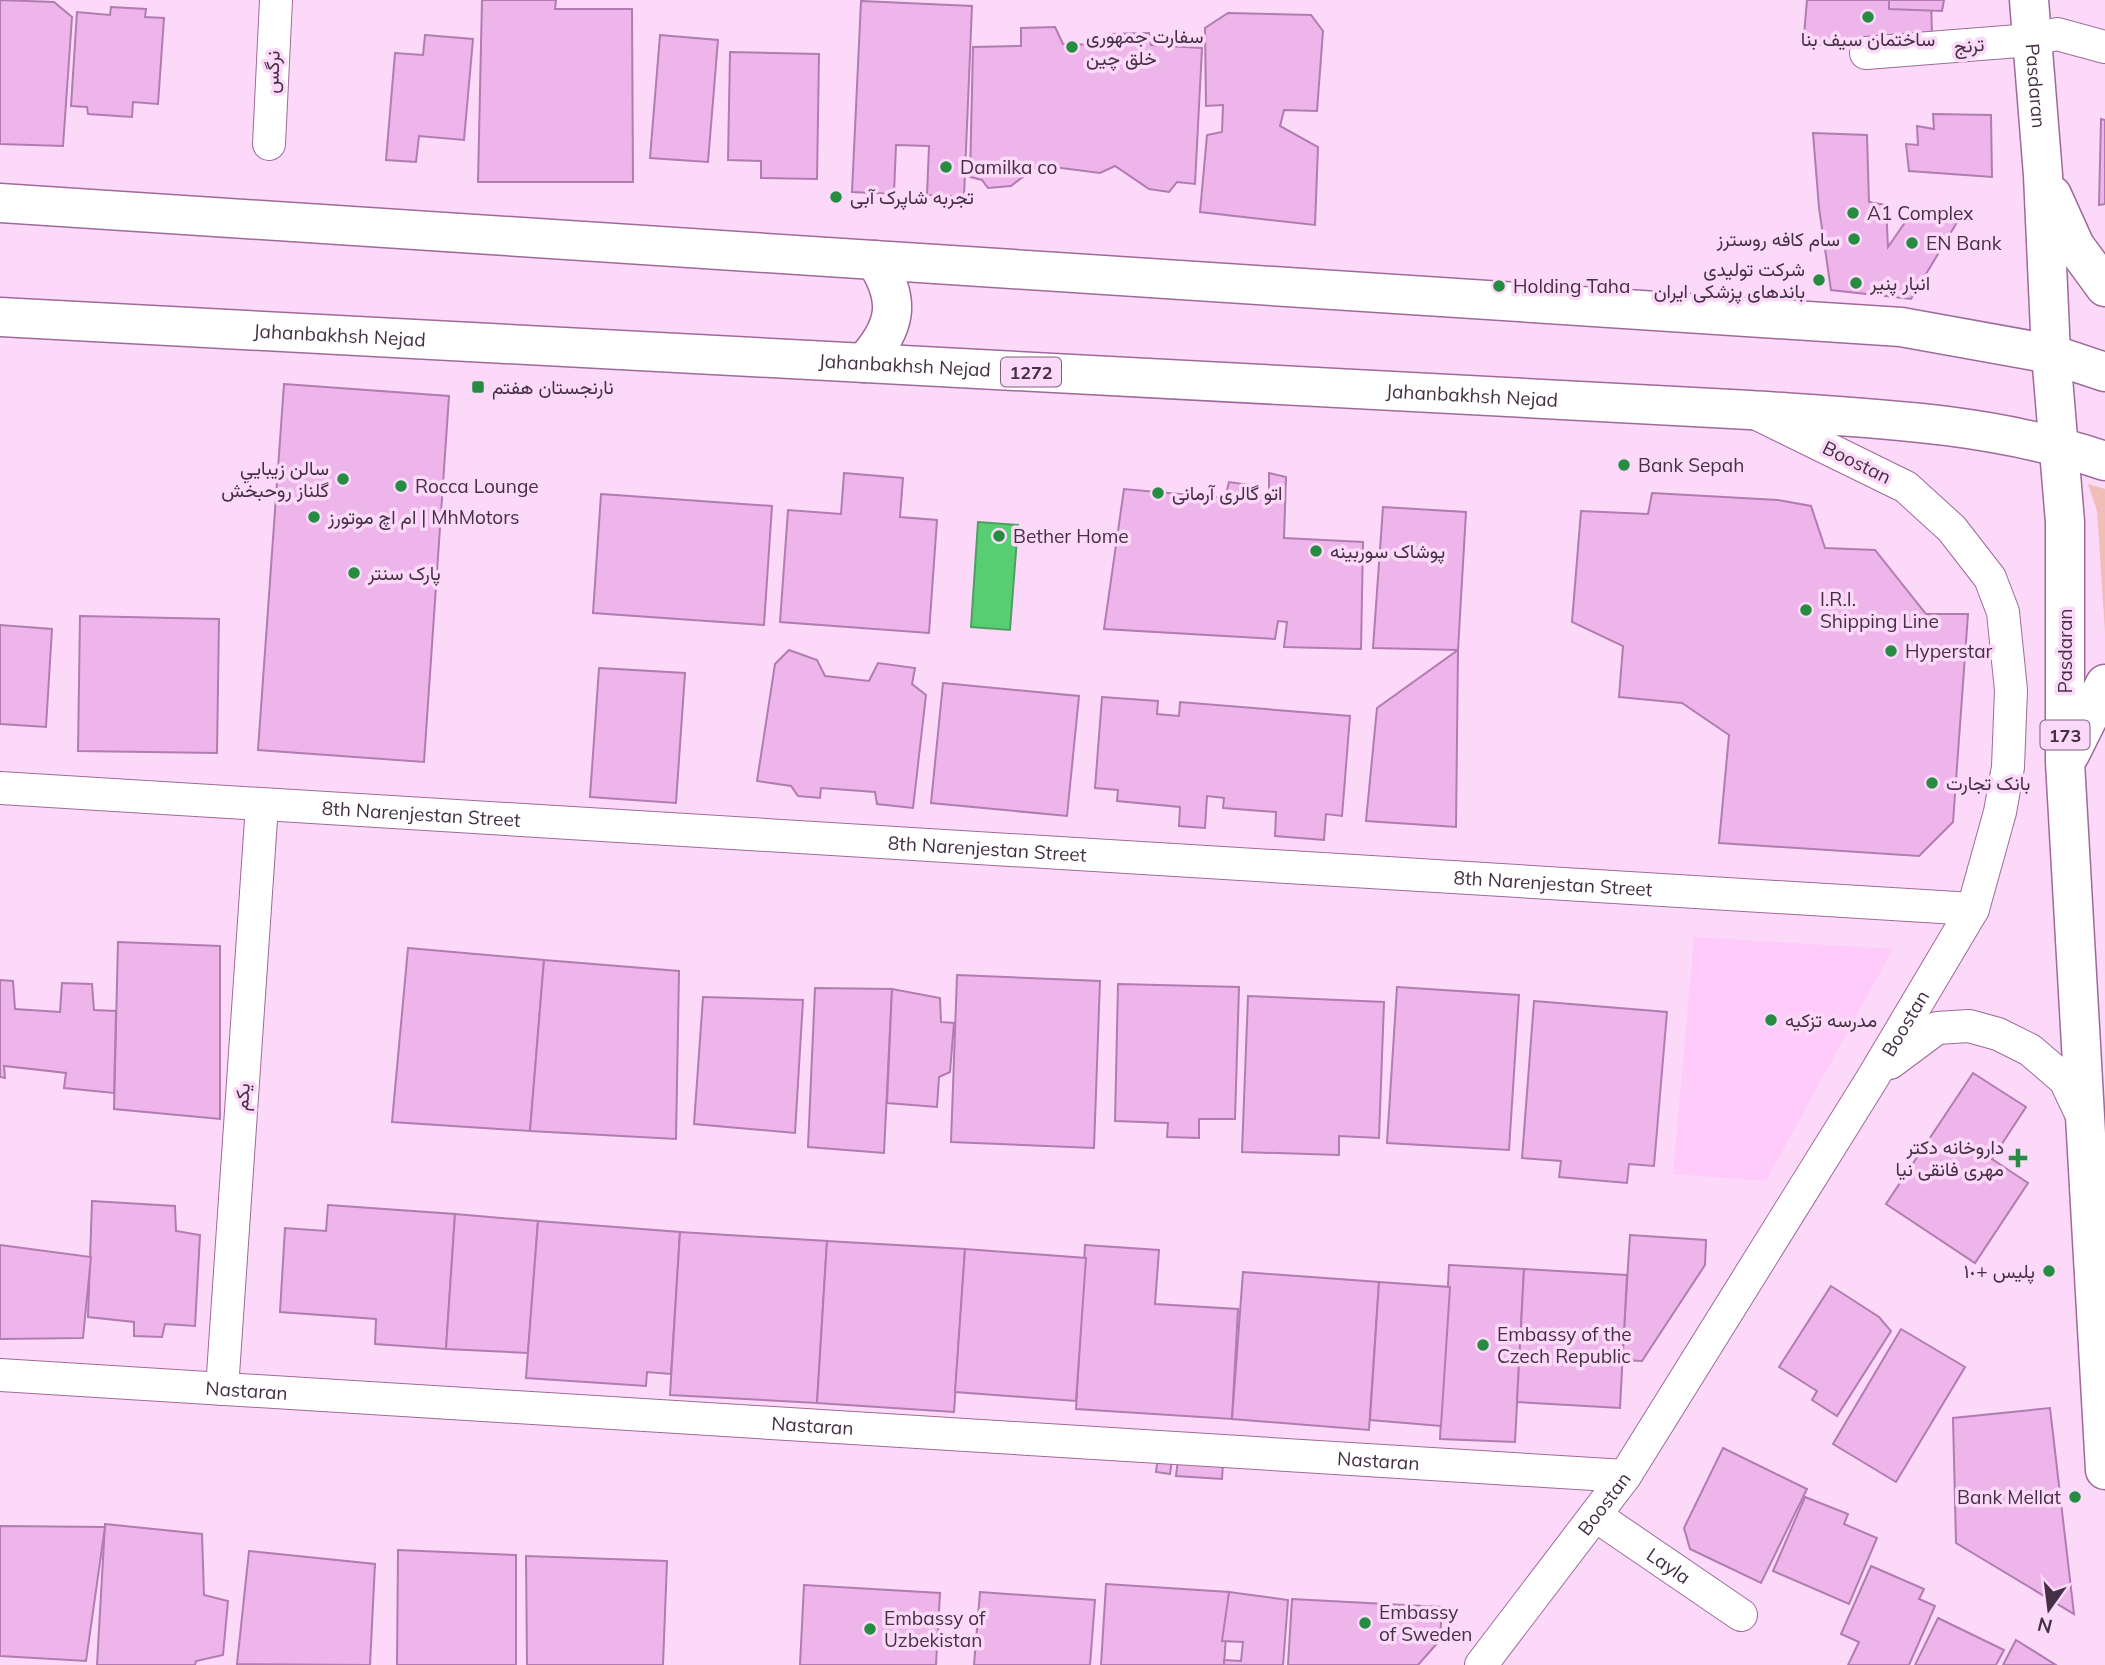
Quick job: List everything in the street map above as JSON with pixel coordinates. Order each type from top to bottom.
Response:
[{"type":"main road","name":"Pasdaran","points":[[2029,0],[2043,175],[2051,354],[2065,522],[2065,762],[2105,1469]]},
{"type":"main road","points":[[2043,175],[2075,246],[2105,287]]},
{"type":"main road","points":[[0,203],[1900,327],[2051,354],[2105,372]]},
{"type":"main road","points":[[864,363],[885,340],[893,311],[889,281],[875,260]]},
{"type":"main road","name":"Jahanbakhsh Nejad","points":[[0,317],[1750,410],[1934,423],[2059,446],[2105,461]]},
{"type":"main road","points":[[2065,762],[2105,684]]},
{"type":"street","name":"نرگس","points":[[269,144],[275,0]]},
{"type":"street","name":"ترنج","points":[[1866,53],[2031,40],[2057,34],[2105,47]]},
{"type":"street","name":"Boostan","points":[[1481,1665],[1625,1476],[1872,1079],[1973,909],[2000,812],[2008,767],[2010,677],[2003,611],[1990,578],[1952,529],[1906,487],[1750,410]]},
{"type":"street","name":"8th Narenjestan Street","points":[[0,788],[1973,909]]},
{"type":"street","name":"یکم","points":[[222,1389],[262,805]]},
{"type":"street","points":[[1872,1079],[1911,1045],[1937,1028],[1969,1026],[1998,1034],[2030,1050],[2065,1080],[2083,1117]]},
{"type":"street","name":"Nastaran","points":[[0,1376],[1625,1476]]},
{"type":"street","name":"Layla","points":[[1596,1516],[1741,1615]]},
{"type":"shaded area","points":[[2088,484],[2105,489],[2105,632],[2097,511]]},
{"type":"shaded area","points":[[978,522],[1018,525],[1010,630],[971,627]]},
{"type":"shaded area","name":"مدرسه تزکیه","points":[[1694,937],[1893,949],[1766,1181],[1673,1174]]},
{"type":"building","points":[[0,0],[54,2],[72,17],[63,146],[0,144]]},
{"type":"building","points":[[482,0],[556,0],[555,9],[632,9],[633,182],[478,182]]},
{"type":"building","name":"ساختمان سیف بنا","points":[[1807,0],[1931,0],[1932,34],[1803,46]]},
{"type":"building","points":[[1889,0],[1944,0],[1942,11],[1889,9]]},
{"type":"building","points":[[861,1],[972,6],[964,197],[927,195],[929,146],[896,145],[894,194],[852,192]]},
{"type":"building","points":[[111,7],[146,9],[145,17],[164,18],[158,104],[133,102],[132,117],[88,114],[87,107],[71,106],[77,12],[110,15]]},
{"type":"building","points":[[1228,13],[1311,15],[1323,31],[1317,111],[1284,110],[1280,126],[1318,147],[1315,225],[1200,212],[1207,135],[1222,132],[1223,105],[1206,106],[1205,28]]},
{"type":"building","points":[[1055,27],[1063,44],[1104,45],[1109,34],[1149,33],[1151,45],[1202,48],[1195,184],[1177,182],[1169,192],[1149,189],[1115,166],[1100,173],[1038,165],[1011,186],[988,188],[982,180],[970,177],[973,47],[1021,46],[1021,28]]},
{"type":"building","points":[[425,35],[473,39],[464,140],[419,136],[416,162],[386,160],[395,53],[423,55]]},
{"type":"building","points":[[660,35],[718,40],[708,162],[650,158]]},
{"type":"building","points":[[730,52],[819,54],[817,179],[761,178],[761,161],[728,160]]},
{"type":"building","points":[[1933,114],[1991,115],[1992,177],[1909,171],[1906,144],[1918,145],[1917,126],[1934,129]]},
{"type":"building","points":[[2101,119],[2105,120],[2105,204],[2099,205]]},
{"type":"building","name":"A1 Complex","points":[[1813,133],[1867,135],[1869,202],[1886,205],[1888,247],[1915,208],[1959,219],[1911,299],[1831,290],[1819,208]]},
{"type":"building","name":"پارک سنتر","points":[[284,384],[449,396],[424,762],[258,750]]},
{"type":"building","points":[[844,473],[903,478],[900,517],[937,520],[929,633],[780,622],[788,510],[841,514]]},
{"type":"building","points":[[1269,473],[1286,477],[1284,538],[1363,542],[1361,649],[1284,647],[1287,622],[1278,621],[1275,639],[1104,629],[1124,489],[1225,498],[1229,482],[1258,486],[1258,495],[1269,498]]},
{"type":"building","points":[[1652,493],[1778,500],[1811,506],[1825,548],[1875,550],[1926,614],[1968,614],[1953,822],[1919,856],[1719,843],[1729,735],[1682,703],[1619,697],[1623,646],[1572,622],[1581,511],[1648,514]]},
{"type":"building","points":[[601,494],[772,506],[764,625],[593,613]]},
{"type":"building","points":[[1383,507],[1466,512],[1458,650],[1373,648]]},
{"type":"building","points":[[80,616],[219,619],[217,753],[78,751]]},
{"type":"building","points":[[0,625],[52,629],[46,727],[0,724]]},
{"type":"building","points":[[789,650],[817,660],[825,676],[869,681],[878,663],[915,668],[912,684],[926,695],[913,808],[877,804],[875,792],[821,788],[820,798],[798,796],[791,786],[757,781],[775,664]]},
{"type":"building","points":[[1458,650],[1456,827],[1366,821],[1377,708]]},
{"type":"building","points":[[599,668],[685,673],[676,803],[590,797]]},
{"type":"building","points":[[943,683],[1079,696],[1067,816],[931,803]]},
{"type":"building","points":[[1102,697],[1158,701],[1157,714],[1179,716],[1180,702],[1350,716],[1342,816],[1326,814],[1324,840],[1275,836],[1276,812],[1223,808],[1224,798],[1207,796],[1205,828],[1179,826],[1180,807],[1117,801],[1118,790],[1095,788]]},
{"type":"building","points":[[118,942],[220,946],[220,1119],[114,1109]]},
{"type":"building","points":[[408,948],[544,960],[530,1131],[392,1122]]},
{"type":"building","points":[[544,960],[679,971],[676,1139],[530,1131]]},
{"type":"building","points":[[957,975],[1100,981],[1094,1148],[951,1142]]},
{"type":"building","points":[[0,980],[13,981],[15,1009],[60,1012],[62,983],[92,984],[94,1010],[116,1011],[114,1093],[64,1088],[66,1073],[4,1066],[5,1078],[0,1077]]},
{"type":"building","points":[[1118,984],[1239,987],[1235,1119],[1199,1119],[1199,1138],[1167,1137],[1168,1123],[1115,1121]]},
{"type":"building","points":[[1397,987],[1519,995],[1509,1150],[1387,1143]]},
{"type":"building","points":[[815,988],[892,989],[884,1153],[808,1147]]},
{"type":"building","points":[[892,989],[940,998],[941,1022],[954,1023],[950,1072],[939,1077],[937,1107],[887,1103]]},
{"type":"building","points":[[1248,996],[1384,1002],[1379,1138],[1339,1136],[1339,1155],[1242,1152]]},
{"type":"building","points":[[703,997],[803,1000],[795,1133],[694,1124]]},
{"type":"building","points":[[1534,1001],[1667,1012],[1654,1166],[1629,1164],[1627,1183],[1559,1177],[1561,1161],[1522,1158]]},
{"type":"building","points":[[1973,1073],[2026,1107],[1992,1159],[2028,1183],[1975,1263],[1886,1204]]},
{"type":"building","points":[[92,1201],[175,1206],[176,1231],[200,1235],[195,1326],[165,1324],[162,1337],[134,1336],[134,1322],[88,1317]]},
{"type":"building","points":[[328,1205],[455,1214],[446,1349],[375,1344],[376,1319],[280,1312],[285,1228],[326,1231]]},
{"type":"building","points":[[455,1214],[538,1221],[528,1353],[446,1349]]},
{"type":"building","points":[[538,1221],[680,1232],[671,1374],[647,1372],[646,1386],[526,1378]]},
{"type":"building","points":[[680,1232],[827,1241],[817,1403],[670,1395]]},
{"type":"building","points":[[1630,1235],[1706,1240],[1705,1265],[1642,1361],[1622,1360]]},
{"type":"building","points":[[827,1241],[965,1249],[954,1412],[817,1403]]},
{"type":"building","points":[[0,1245],[91,1257],[83,1338],[0,1339]]},
{"type":"building","points":[[1085,1245],[1159,1250],[1155,1304],[1238,1309],[1232,1419],[1076,1409]]},
{"type":"building","points":[[965,1249],[1086,1258],[1076,1401],[955,1392]]},
{"type":"building","name":"Embassy of the Czech Republic","points":[[1449,1265],[1524,1269],[1515,1442],[1440,1439]]},
{"type":"building","points":[[1524,1269],[1627,1275],[1620,1408],[1517,1402]]},
{"type":"building","points":[[1243,1272],[1379,1282],[1369,1430],[1232,1419]]},
{"type":"building","points":[[1379,1282],[1450,1287],[1441,1426],[1370,1420]]},
{"type":"building","points":[[1831,1286],[1879,1317],[1891,1331],[1837,1416],[1812,1400],[1817,1391],[1779,1367]]},
{"type":"building","points":[[1901,1329],[1965,1367],[1896,1482],[1833,1444]]},
{"type":"building","points":[[2050,1408],[2074,1614],[1956,1543],[1953,1418]]},
{"type":"building","points":[[1723,1448],[1807,1489],[1761,1583],[1690,1549],[1684,1528]]},
{"type":"building","points":[[1158,1457],[1172,1460],[1170,1474],[1156,1472]]},
{"type":"building","points":[[1178,1459],[1223,1463],[1222,1479],[1176,1476]]},
{"type":"building","points":[[1805,1497],[1848,1514],[1844,1524],[1877,1538],[1849,1604],[1773,1571]]},
{"type":"building","points":[[105,1524],[202,1534],[204,1595],[228,1601],[223,1655],[196,1661],[195,1665],[97,1665]]},
{"type":"building","points":[[0,1526],[105,1527],[86,1661],[0,1656]]},
{"type":"building","points":[[398,1550],[516,1555],[516,1665],[397,1665]]},
{"type":"building","points":[[249,1551],[375,1564],[370,1665],[237,1664]]},
{"type":"building","points":[[526,1556],[667,1561],[663,1665],[527,1665]]},
{"type":"building","points":[[1871,1566],[1924,1589],[1919,1599],[1935,1606],[1909,1665],[1848,1665],[1859,1642],[1841,1634]]},
{"type":"building","points":[[1106,1584],[1229,1592],[1224,1665],[1101,1665]]},
{"type":"building","name":"Embassy of Uzbekistan","points":[[804,1585],[940,1593],[936,1665],[800,1665]]},
{"type":"building","points":[[980,1592],[1095,1600],[1090,1665],[974,1665]]},
{"type":"building","points":[[1229,1592],[1288,1600],[1283,1665],[1224,1665],[1224,1660],[1241,1661],[1243,1642],[1222,1641]]},
{"type":"building","name":"Embassy of Sweden","points":[[1292,1599],[1442,1607],[1440,1640],[1418,1665],[1288,1665]]},
{"type":"building","points":[[1938,1618],[2004,1650],[1996,1665],[1915,1665]]},
{"type":"building","points":[[2016,1640],[2056,1665],[2003,1665]]},
{"type":"place","name":"ساختمان سیف بنا","points":[[1868,17]]},
{"type":"place","name":"سفارت جمهوری خلق چین","points":[[1072,47]]},
{"type":"place","name":"Damilka co","points":[[946,167]]},
{"type":"place","name":"تجربه شاپرک آبی","points":[[836,197]]},
{"type":"place","name":"A1 Complex","points":[[1853,213]]},
{"type":"place","name":"سام کافه روسترز","points":[[1854,239]]},
{"type":"place","name":"EN Bank","points":[[1912,243]]},
{"type":"place","name":"شرکت تولیدی باندهای پزشکی ایران","points":[[1819,280]]},
{"type":"place","name":"انبار پنیر","points":[[1856,283]]},
{"type":"place","name":"Holding Taha","points":[[1499,286]]},
{"type":"place","name":"نارنجستان هفتم","points":[[478,387]]},
{"type":"place","name":"Bank Sepah","points":[[1624,465]]},
{"type":"place","name":"سالن زيبايي گلناز روحبخش","points":[[343,479]]},
{"type":"place","name":"Rocca Lounge","points":[[401,486]]},
{"type":"place","name":"اتو گالری آرمانی","points":[[1158,493]]},
{"type":"place","name":"ام اچ موتورز | MhMotors","points":[[314,517]]},
{"type":"place","name":"Bether Home","points":[[999,536]]},
{"type":"place","name":"پوشاک سوربینه","points":[[1316,551]]},
{"type":"place","name":"پارک سنتر","points":[[354,573]]},
{"type":"place","name":"I.R.I. Shipping Line","points":[[1806,610]]},
{"type":"place","name":"Hyperstar","points":[[1891,651]]},
{"type":"place","name":"بانک تجارت","points":[[1932,783]]},
{"type":"place","name":"مدرسه تزکیه","points":[[1771,1020]]},
{"type":"place","name":"داروخانه دکتر مهری فانقی نیا","points":[[2018,1158]]},
{"type":"place","name":"پلیس +١٠","points":[[2049,1271]]},
{"type":"place","name":"Embassy of the Czech Republic","points":[[1483,1345]]},
{"type":"place","name":"Bank Mellat","points":[[2075,1497]]},
{"type":"place","name":"Embassy of Sweden","points":[[1365,1623]]},
{"type":"place","name":"Embassy of Uzbekistan","points":[[870,1629]]}]
